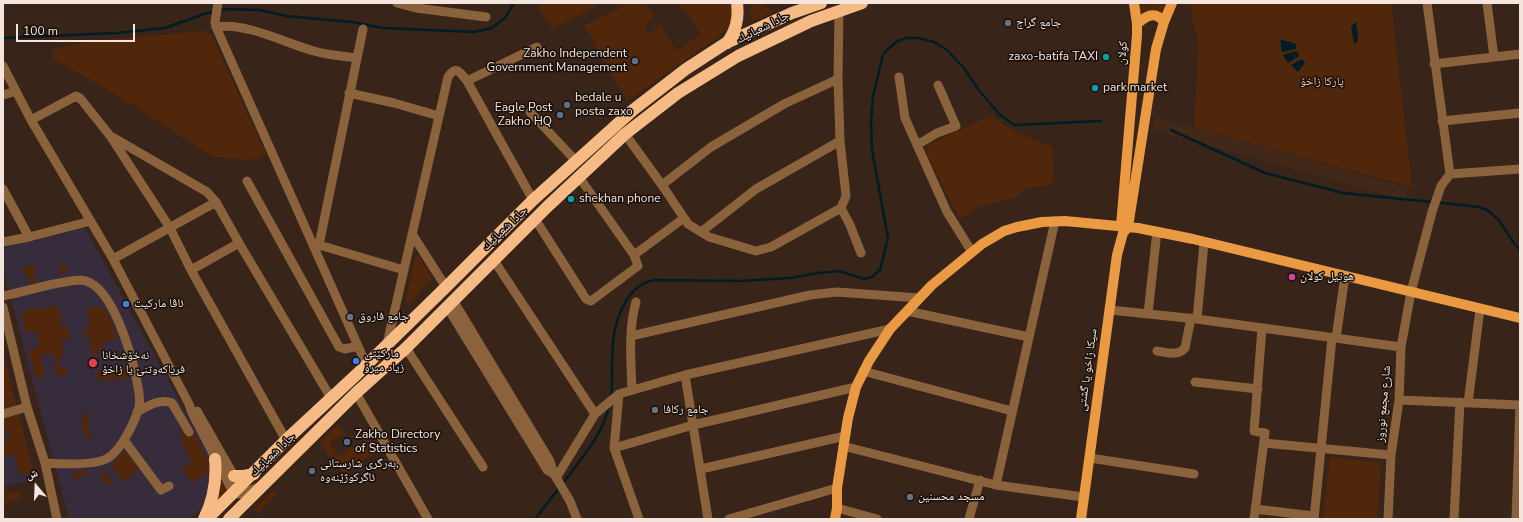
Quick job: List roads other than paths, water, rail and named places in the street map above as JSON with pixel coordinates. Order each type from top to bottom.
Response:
[{"type":"highway","points":[[725,44],[733,34],[737,24],[737,3]]},
{"type":"highway","name":"جادا شعبانيك","points":[[207,519],[239,492],[286,440],[446,287],[533,200],[633,110],[686,69],[725,44],[792,13],[820,3]]},
{"type":"highway","name":"جادا شعبانيك","points":[[229,519],[356,393],[406,348],[493,259],[625,134],[678,92],[738,56],[799,26],[839,10],[862,3]]},
{"type":"highway","points":[[204,519],[212,498],[216,481],[215,460]]},
{"type":"highway","points":[[234,476],[254,474]]},
{"type":"main road","name":"كولان","points":[[1128,136],[1132,105],[1137,24],[1134,3]]},
{"type":"main road","points":[[1124,226],[1155,56],[1164,22],[1172,3]]},
{"type":"main road","points":[[1137,24],[1143,18],[1153,15],[1158,15],[1164,22]]},
{"type":"main road","name":"سیکا زاخو یا گشتى","points":[[1081,519],[1117,255],[1124,226],[1128,136]]},
{"type":"main road","points":[[835,519],[837,508],[837,488],[851,402],[863,371],[890,329],[944,273],[993,237],[1017,227],[1055,221],[1124,226],[1157,231],[1520,318]]},
{"type":"street","points":[[218,3],[216,24],[316,246],[366,364]]},
{"type":"street","points":[[397,3],[486,17]]},
{"type":"street","points":[[1427,3],[1450,174],[1520,169]]},
{"type":"street","points":[[1487,3],[1494,57]]},
{"type":"street","points":[[625,134],[688,224],[708,237],[756,251],[771,247],[841,208],[846,196],[840,141],[838,79],[839,10]]},
{"type":"street","points":[[216,24],[239,27],[314,52],[356,58]]},
{"type":"street","points":[[316,246],[363,29]]},
{"type":"street","points":[[467,81],[537,48]]},
{"type":"street","points":[[1434,64],[1520,54]]},
{"type":"street","points":[[3,66],[31,120],[113,259],[189,404],[215,460],[239,492]]},
{"type":"street","points":[[387,344],[448,77],[451,72],[455,70],[460,72],[467,81],[533,200]]},
{"type":"street","points":[[899,77],[905,118],[947,212],[972,252]]},
{"type":"street","points":[[662,185],[711,147],[777,108],[838,79]]},
{"type":"street","points":[[917,145],[937,133],[956,126],[938,85]]},
{"type":"street","points":[[3,95],[16,91]]},
{"type":"street","points":[[349,93],[394,103],[439,116]]},
{"type":"street","points":[[31,120],[76,96],[80,98],[111,137],[170,228],[191,270],[286,440]]},
{"type":"street","points":[[530,112],[576,161]]},
{"type":"street","points":[[1442,121],[1520,113]]},
{"type":"street","points":[[111,137],[207,192],[216,202],[331,398]]},
{"type":"street","points":[[701,232],[756,190],[840,141]]},
{"type":"street","name":"شارع مجمع نوروز","points":[[1388,519],[1392,455],[1399,400],[1401,347],[1411,292],[1432,212],[1441,186],[1450,174]]},
{"type":"street","points":[[535,219],[588,300],[591,301],[638,266],[636,258],[579,177]]},
{"type":"street","points":[[247,181],[339,347],[344,349],[358,346]]},
{"type":"street","points":[[3,189],[30,237]]},
{"type":"street","points":[[113,259],[216,202]]},
{"type":"street","points":[[841,208],[850,225],[861,253]]},
{"type":"street","points":[[636,258],[684,218]]},
{"type":"street","points":[[3,242],[30,237],[91,221]]},
{"type":"street","points":[[996,485],[1055,221]]},
{"type":"street","points":[[1148,314],[1157,231]]},
{"type":"street","points":[[412,234],[446,287]]},
{"type":"street","points":[[191,270],[239,243]]},
{"type":"street","points":[[1157,351],[1176,354],[1182,352],[1185,348],[1194,319],[1204,243]]},
{"type":"street","points":[[316,246],[404,270]]},
{"type":"street","points":[[493,259],[597,412]]},
{"type":"street","points":[[1255,509],[1314,518],[1320,449],[1334,338],[1345,276]]},
{"type":"street","points":[[3,296],[45,285],[85,280],[94,285],[106,300],[126,337],[133,364],[139,395],[139,407],[124,440],[116,452],[106,459],[75,464],[45,464]]},
{"type":"street","points":[[631,336],[810,295],[837,292],[919,298]]},
{"type":"street","points":[[632,390],[631,336],[632,316],[636,302]]},
{"type":"street","points":[[450,304],[547,470],[556,477],[570,501],[577,519]]},
{"type":"street","points":[[3,307],[6,329],[27,408],[45,464],[56,519]]},
{"type":"street","points":[[1454,519],[1464,402],[1480,309]]},
{"type":"street","points":[[1110,310],[1194,319],[1401,347]]},
{"type":"street","points":[[906,311],[1029,337]]},
{"type":"street","points":[[1254,519],[1265,433],[1254,432],[1262,328]]},
{"type":"street","points":[[556,477],[597,412],[617,396],[632,390],[685,375],[890,329]]},
{"type":"street","points":[[406,348],[483,467]]},
{"type":"street","points":[[863,371],[1012,411]]},
{"type":"street","points":[[685,375],[708,519]]},
{"type":"street","points":[[1195,382],[1258,389]]},
{"type":"street","points":[[614,448],[693,425],[856,387]]},
{"type":"street","points":[[356,393],[425,518]]},
{"type":"street","points":[[617,396],[614,448],[639,519]]},
{"type":"street","points":[[137,412],[148,405],[165,400],[172,403],[189,432]]},
{"type":"street","points":[[1399,400],[1520,405],[1516,519]]},
{"type":"street","points":[[189,404],[197,411],[234,476],[239,492],[239,509]]},
{"type":"street","points":[[3,414],[27,408]]},
{"type":"street","points":[[124,440],[161,490],[169,486]]},
{"type":"street","points":[[701,469],[844,441],[996,485],[1083,498]]},
{"type":"street","points":[[1264,443],[1392,455]]},
{"type":"street","points":[[1090,458],[1194,474]]},
{"type":"street","points":[[969,519],[980,480]]},
{"type":"street","points":[[239,492],[262,486]]},
{"type":"street","points":[[730,519],[837,488]]},
{"type":"street","points":[[837,508],[877,519]]},
{"type":"water","points":[[1356,22],[1358,35],[1357,43],[1354,43],[1351,26]]},
{"type":"water","points":[[1280,39],[1296,44],[1296,49],[1282,52]]},
{"type":"water","points":[[1297,51],[1299,56],[1288,63],[1283,55]]},
{"type":"water","points":[[1302,59],[1305,63],[1298,72],[1291,65]]},
{"type":"waterway","points":[[3,38],[116,33],[165,28],[204,14],[225,9],[260,10],[286,16],[352,22],[383,28],[474,32],[492,28],[505,18],[514,3]]},
{"type":"waterway","points":[[611,397],[612,353],[615,327],[621,310],[629,297],[638,287],[645,283],[654,280],[740,281],[790,278],[839,271],[864,279],[872,277],[880,270],[888,238],[872,150],[871,121],[873,97],[883,54],[896,42],[906,38],[918,38],[934,42],[947,50],[964,68],[978,89],[999,114],[1014,125],[1101,121]]},
{"type":"waterway","points":[[1171,130],[1265,173],[1343,193],[1479,207],[1487,210],[1499,220],[1520,250]]},
{"type":"waterway","points":[[563,483],[602,427],[609,406]]},
{"type":"waterway","points":[[535,519],[560,487]]},
{"type":"place","name":"جامع گراج","points":[[1008,23]]},
{"type":"place","name":"zaxo-batifa TAXI","points":[[1106,57]]},
{"type":"place","name":"Zakho Independent Government Management","points":[[635,61]]},
{"type":"place","name":"park market","points":[[1095,88]]},
{"type":"place","name":"bedale u posta zaxo","points":[[567,105]]},
{"type":"place","name":"Eagle Post Zakho HQ","points":[[560,115]]},
{"type":"place","name":"shekhan phone","points":[[571,199]]},
{"type":"place","name":"هوتيل كولان","points":[[1292,277]]},
{"type":"place","name":"ئاڤا ماركيت","points":[[126,304]]},
{"type":"place","name":"جامع فاروق","points":[[350,317]]},
{"type":"place","name":"مارکێتی زیاد میرۆ","points":[[356,361]]},
{"type":"place","name":"نه‌خۆشخانا فرياكه‌وتنێ يا زاخۆ","points":[[93,363]]},
{"type":"place","name":"جامع ركافا","points":[[655,410]]},
{"type":"place","name":"Zakho Directory of Statistics","points":[[347,442]]},
{"type":"place","name":"بەرگری شارستانی, ئاگرکوژێنەوە","points":[[312,471]]},
{"type":"place","name":"مسجد محسنين","points":[[910,497]]},
{"type":"park label","name":"پارکا زاخۆ","points":[[1322,82]]}]
